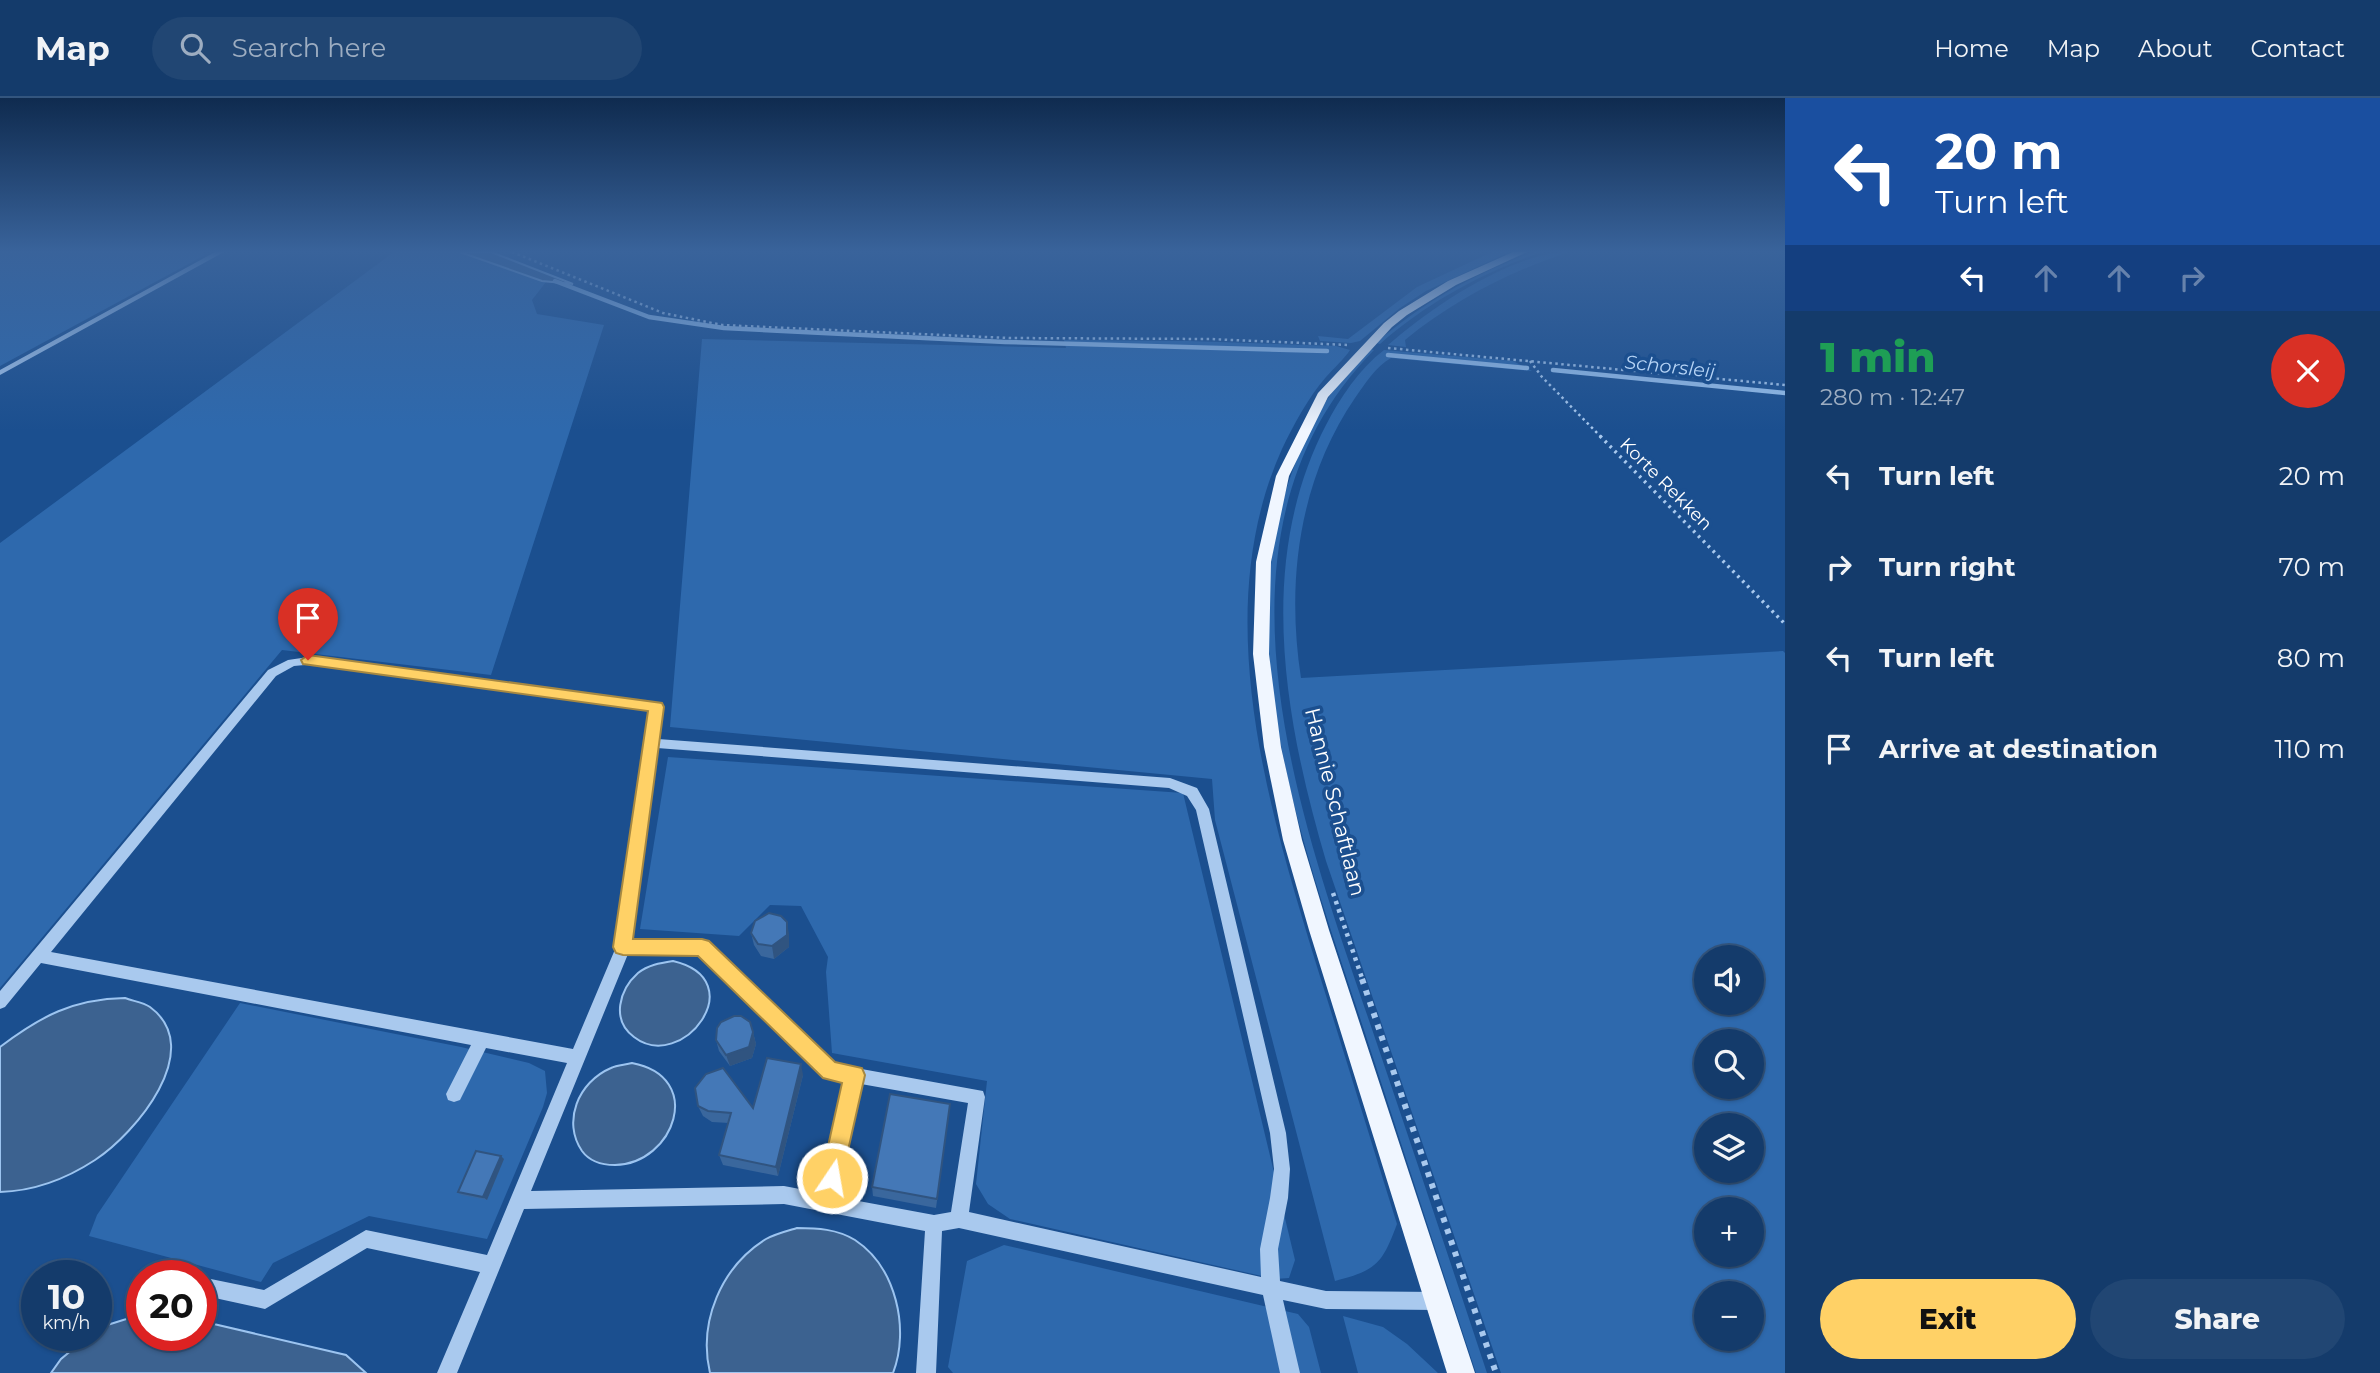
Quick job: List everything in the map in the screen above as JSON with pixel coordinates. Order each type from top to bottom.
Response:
[{"type":"main road","points":[[1406,312],[1388,324],[1372,347],[1324,391],[1303,426],[1287,464],[1266,536],[1259,628],[1264,695],[1282,799],[1312,911],[1461,1373]]},
{"type":"street","points":[[0,373],[112,312]]},
{"type":"street","points":[[217,1290],[265,1300],[366,1239],[491,1265]]},
{"type":"lane","points":[[0,1002],[272,673],[291,662],[315,660],[656,707],[623,947],[447,1373]]},
{"type":"lane","points":[[651,743],[1170,783],[1192,792],[1202,809],[1278,1133],[1282,1168],[1269,1249],[1270,1289],[1290,1373]]},
{"type":"lane","points":[[623,947],[702,947],[830,1071],[977,1097],[960,1219]]},
{"type":"lane","points":[[39,956],[576,1057]]},
{"type":"lane","points":[[454,1094],[482,1039]]},
{"type":"lane","points":[[827,1204],[855,1075]]},
{"type":"lane","points":[[517,1200],[784,1195],[934,1224],[960,1219],[1326,1300],[1438,1301]]},
{"type":"lane","points":[[926,1373],[934,1224]]},
{"type":"path","points":[[659,312],[722,325],[1009,338],[1210,339],[1372,347],[1785,385]]},
{"type":"path","points":[[1372,347],[1390,340]]},
{"type":"path","name":"Korte Rekken","points":[[1530,361],[1552,387],[1785,625]]},
{"type":"path","name":"Hannie Schaftlaan","points":[[1329,882],[1496,1373]]},
{"type":"shaded area","points":[[0,312],[101,312],[0,366]]},
{"type":"shaded area","points":[[313,312],[536,312],[537,314],[604,325],[491,675],[282,650],[0,988],[0,543]]},
{"type":"shaded area","points":[[1384,312],[1396,312],[1360,341],[1320,341],[1318,336],[1348,339]]},
{"type":"shaded area","points":[[1422,312],[1380,344],[1376,343],[1394,328],[1412,314]]},
{"type":"shaded area","points":[[1431,312],[1444,312],[1405,340],[1406,347],[1388,345],[1405,330]]},
{"type":"shaded area","points":[[702,339],[1066,348],[1064,340],[1188,341],[1336,346],[1350,350],[1307,402],[1282,449],[1260,514],[1249,581],[1248,649],[1255,719],[1284,856],[1397,1224],[1382,1257],[1369,1269],[1335,1281],[1215,820],[1212,779],[670,727]]},
{"type":"shaded area","points":[[1370,349],[1374,350],[1318,425],[1287,507],[1275,594],[1279,685],[1295,777],[1319,868],[1487,1373],[1476,1373],[1313,875],[1292,795],[1276,715],[1268,634],[1272,555],[1290,478],[1325,403]]},
{"type":"shaded area","points":[[1384,350],[1513,361],[1532,371],[1391,358],[1367,381],[1336,430],[1321,463],[1301,532],[1295,605],[1301,678],[1783,651],[1785,653],[1785,1373],[1501,1373],[1326,861],[1311,808],[1289,698],[1284,642],[1284,586],[1290,531],[1304,477],[1326,425],[1351,384]]},
{"type":"shaded area","points":[[668,757],[1183,793],[1295,1260],[1289,1278],[1275,1279],[1010,1219],[988,1204],[976,1184],[987,1081],[832,1053],[826,972],[828,957],[801,906],[770,905],[739,936],[640,929]]},
{"type":"shaded area","points":[[673,961],[697,971],[708,986],[709,1003],[702,1020],[689,1034],[672,1043],[653,1045],[634,1037],[627,1030],[620,1014],[622,996],[631,980],[642,970]]},
{"type":"shaded area","points":[[125,998],[150,1007],[166,1025],[171,1045],[168,1067],[159,1090],[128,1131],[95,1160],[61,1178],[38,1186],[0,1192],[0,1047],[58,1011],[89,1002]]},
{"type":"shaded area","points":[[240,1003],[461,1047],[529,1063],[545,1071],[547,1093],[543,1107],[487,1239],[369,1216],[273,1263],[261,1282],[217,1270],[217,1260],[179,1260],[89,1236],[97,1215]]},
{"type":"shaded area","points":[[632,1063],[655,1071],[669,1085],[675,1101],[673,1119],[666,1136],[653,1151],[636,1161],[615,1165],[597,1162],[585,1155],[576,1140],[573,1128],[577,1104],[582,1093],[599,1074],[613,1067]]},
{"type":"shaded area","points":[[797,1228],[827,1230],[848,1236],[869,1252],[881,1266],[890,1282],[899,1319],[898,1356],[893,1373],[710,1373],[707,1334],[717,1297],[725,1280],[750,1251],[766,1239]]},
{"type":"shaded area","points":[[1004,1245],[1298,1314],[1309,1327],[1321,1373],[953,1373],[948,1367],[967,1261]]},
{"type":"shaded area","points":[[1343,1316],[1383,1327],[1407,1344],[1438,1373],[1358,1373]]},
{"type":"shaded area","points":[[126,1319],[126,1351],[217,1351],[217,1325],[346,1355],[366,1373],[51,1373],[71,1351],[112,1351],[112,1324]]},
{"type":"building","points":[[769,913],[781,916],[787,922],[787,935],[772,946],[758,944],[751,933],[755,921]]},
{"type":"building","points":[[741,1016],[750,1022],[753,1032],[749,1047],[726,1055],[716,1040],[717,1028],[721,1022]]},
{"type":"building","points":[[767,1058],[801,1064],[776,1167],[719,1155],[731,1113],[708,1111],[698,1106],[695,1088],[706,1074],[723,1068],[753,1108]]},
{"type":"building","points":[[890,1094],[950,1104],[937,1199],[872,1187]]},
{"type":"building","points":[[476,1151],[501,1156],[483,1197],[458,1192]]},
{"type":"waterway","name":"Schorsleij","points":[[635,312],[649,317],[724,328],[1005,342],[1327,351]]},
{"type":"waterway","name":"Schorsleij","points":[[1388,355],[1527,368]]},
{"type":"waterway","name":"Schorsleij","points":[[1553,370],[1785,393]]},
{"type":"route","points":[[308,660],[656,707],[623,947],[702,947],[830,1071],[855,1075],[832,1178]]}]
